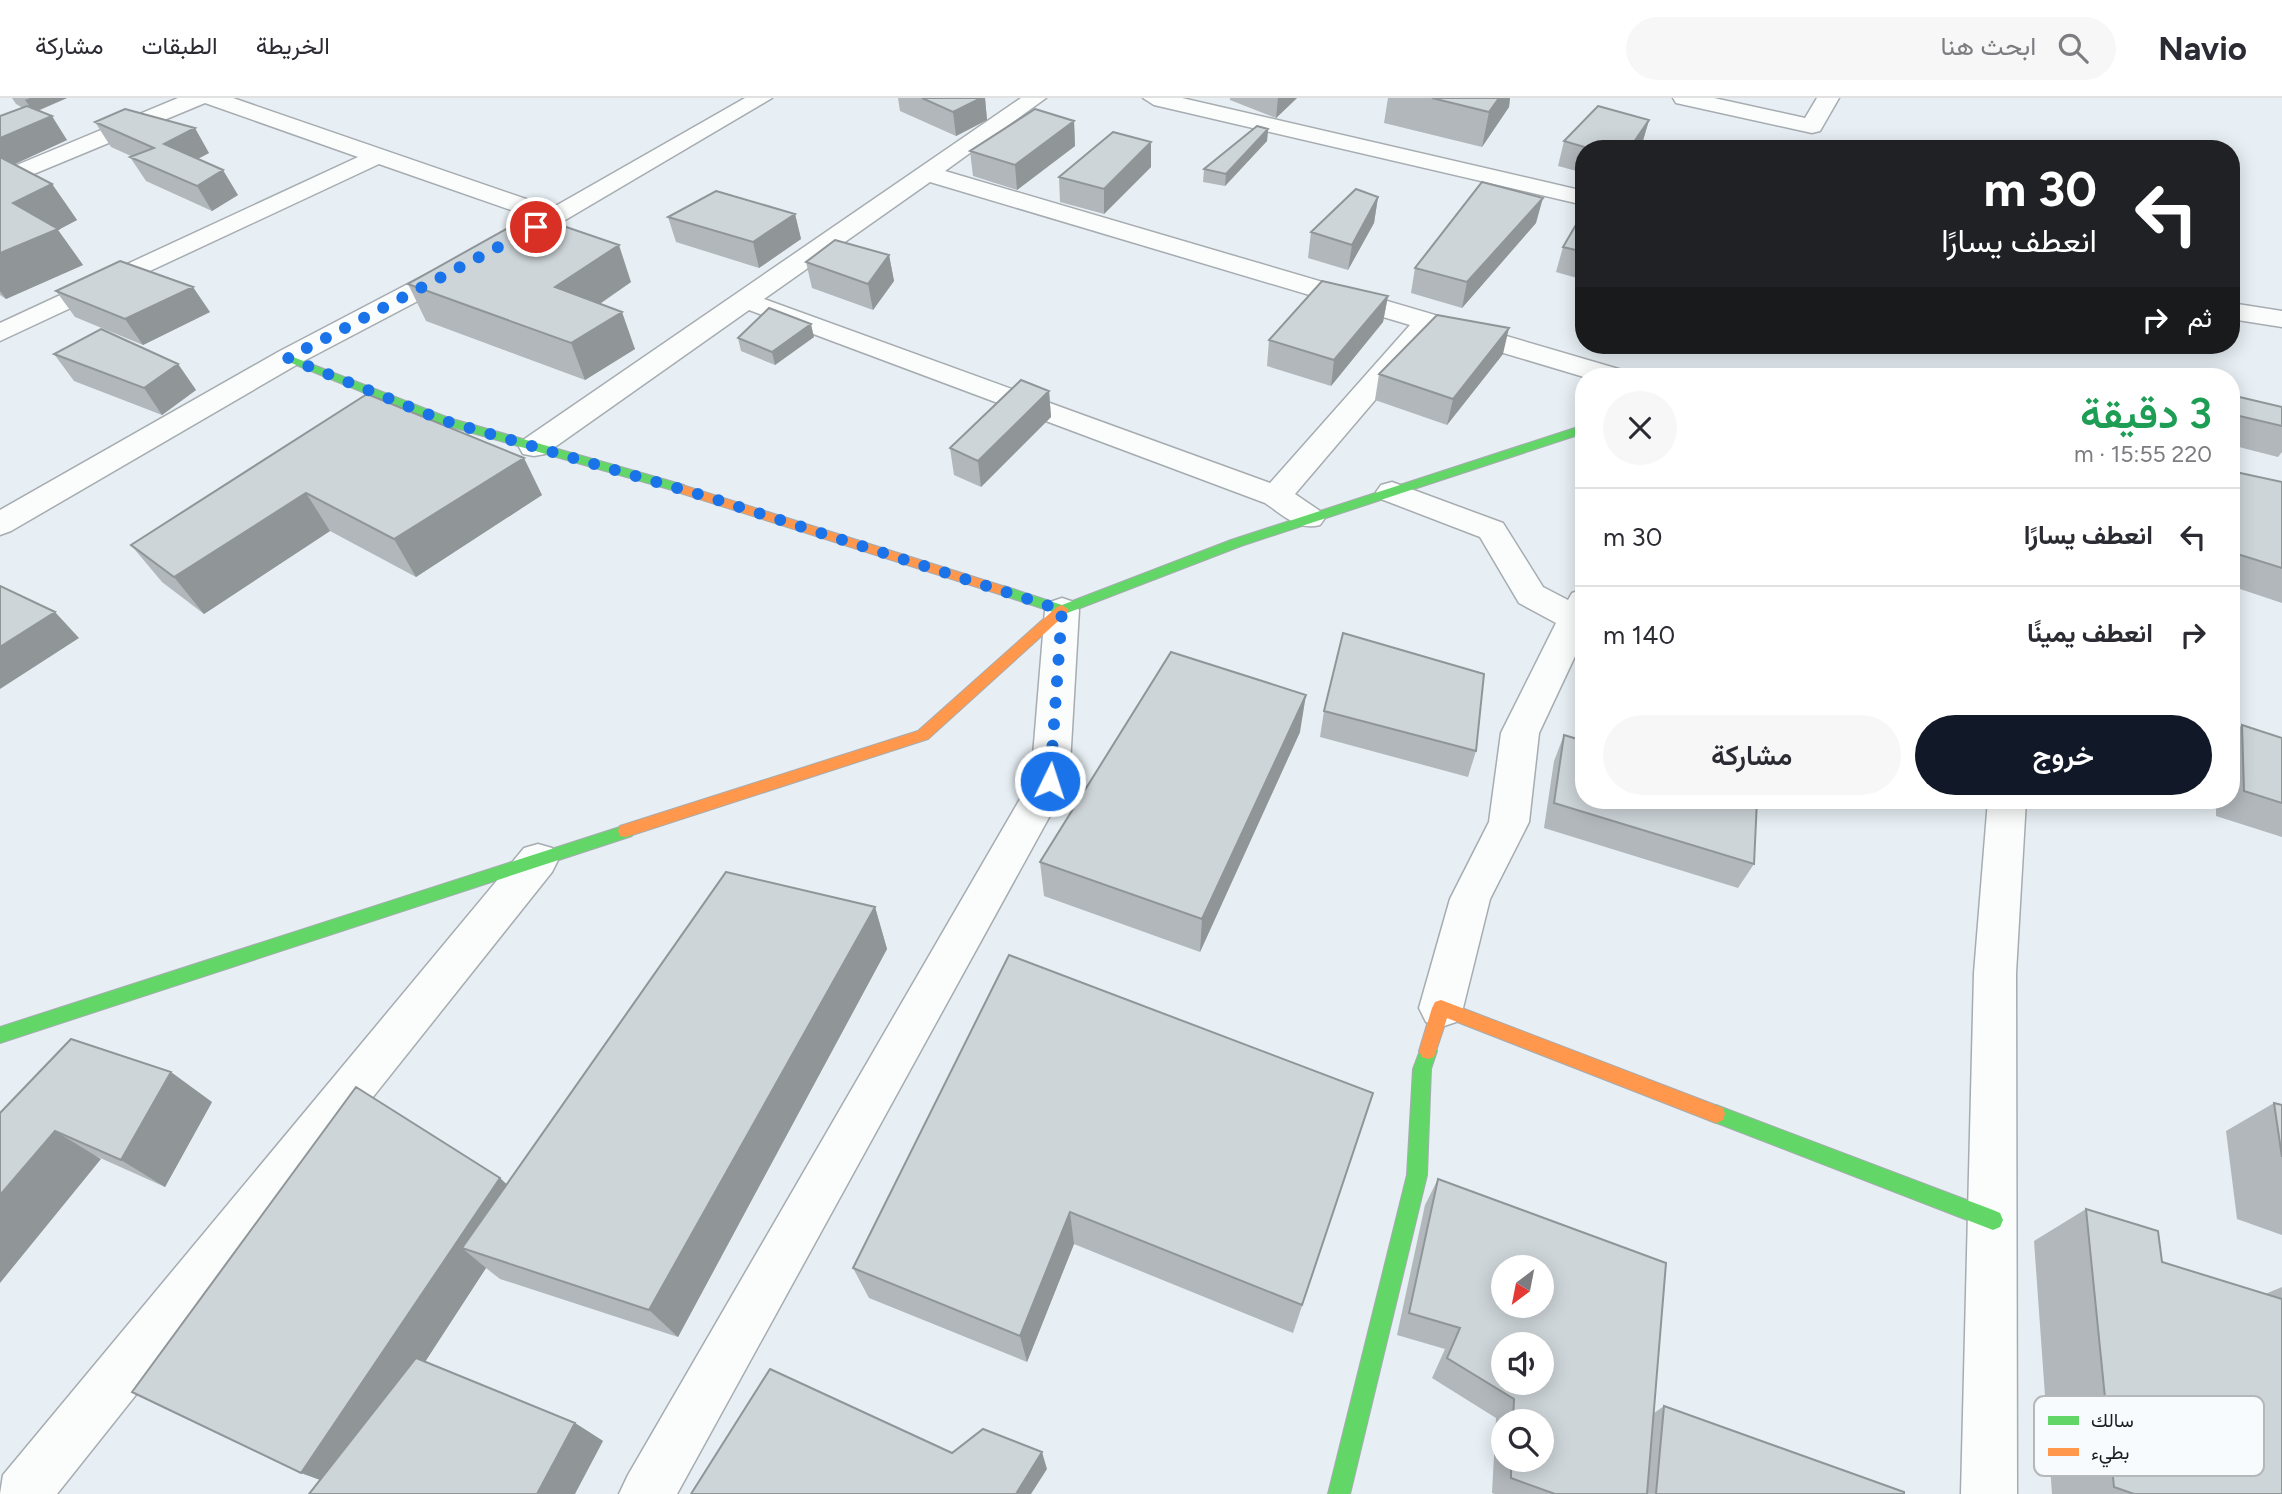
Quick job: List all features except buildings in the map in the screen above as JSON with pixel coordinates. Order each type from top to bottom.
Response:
[{"type":"street","points":[[0,181],[197,98]]},
{"type":"street","points":[[212,98],[553,217]]},
{"type":"street","points":[[0,524],[288,358],[502,247],[761,98]]},
{"type":"street","points":[[534,447],[1035,98]]},
{"type":"street","points":[[1154,98],[1575,196]]},
{"type":"street","points":[[1684,98],[1812,126],[1828,98]]},
{"type":"street","points":[[0,333],[378,156]]},
{"type":"street","points":[[926,173],[1585,368]]},
{"type":"street","points":[[745,300],[1276,496],[1309,519]]},
{"type":"street","points":[[2240,312],[2282,319]]},
{"type":"street","points":[[1276,496],[1427,321]]},
{"type":"street","points":[[288,358],[445,421],[705,496],[1062,610]]},
{"type":"street","points":[[0,1035],[923,735],[1062,610],[1236,542],[1575,432]]},
{"type":"street","points":[[1392,492],[1492,530],[1531,595],[1575,608]]},
{"type":"street","points":[[647,1494],[1050,781],[1062,610]]},
{"type":"street","points":[[1339,1494],[1417,1175],[1422,1069],[1469,899],[1509,822],[1520,733],[1575,617]]},
{"type":"street","points":[[1989,1494],[1995,973],[2006,809]]},
{"type":"street","points":[[22,1494],[538,860]]},
{"type":"street","points":[[1441,1007],[1993,1220]]},
{"type":"traffic: fast","points":[[288,358],[445,421],[679,488]]},
{"type":"traffic: fast","points":[[1004,591],[1062,610],[1236,543],[1575,432]]},
{"type":"traffic: fast","points":[[0,1035],[626,831]]},
{"type":"traffic: fast","points":[[1339,1494],[1417,1175],[1422,1069],[1428,1051]]},
{"type":"traffic: fast","points":[[1716,1114],[1993,1220]]},
{"type":"traffic: slow","points":[[679,488],[1004,591]]},
{"type":"traffic: slow","points":[[626,831],[923,735],[1062,610]]},
{"type":"traffic: slow","points":[[1428,1051],[1441,1008],[1716,1114]]},
{"type":"route","points":[[536,227],[288,358],[445,421],[705,496],[1062,610],[1050,781]]}]
